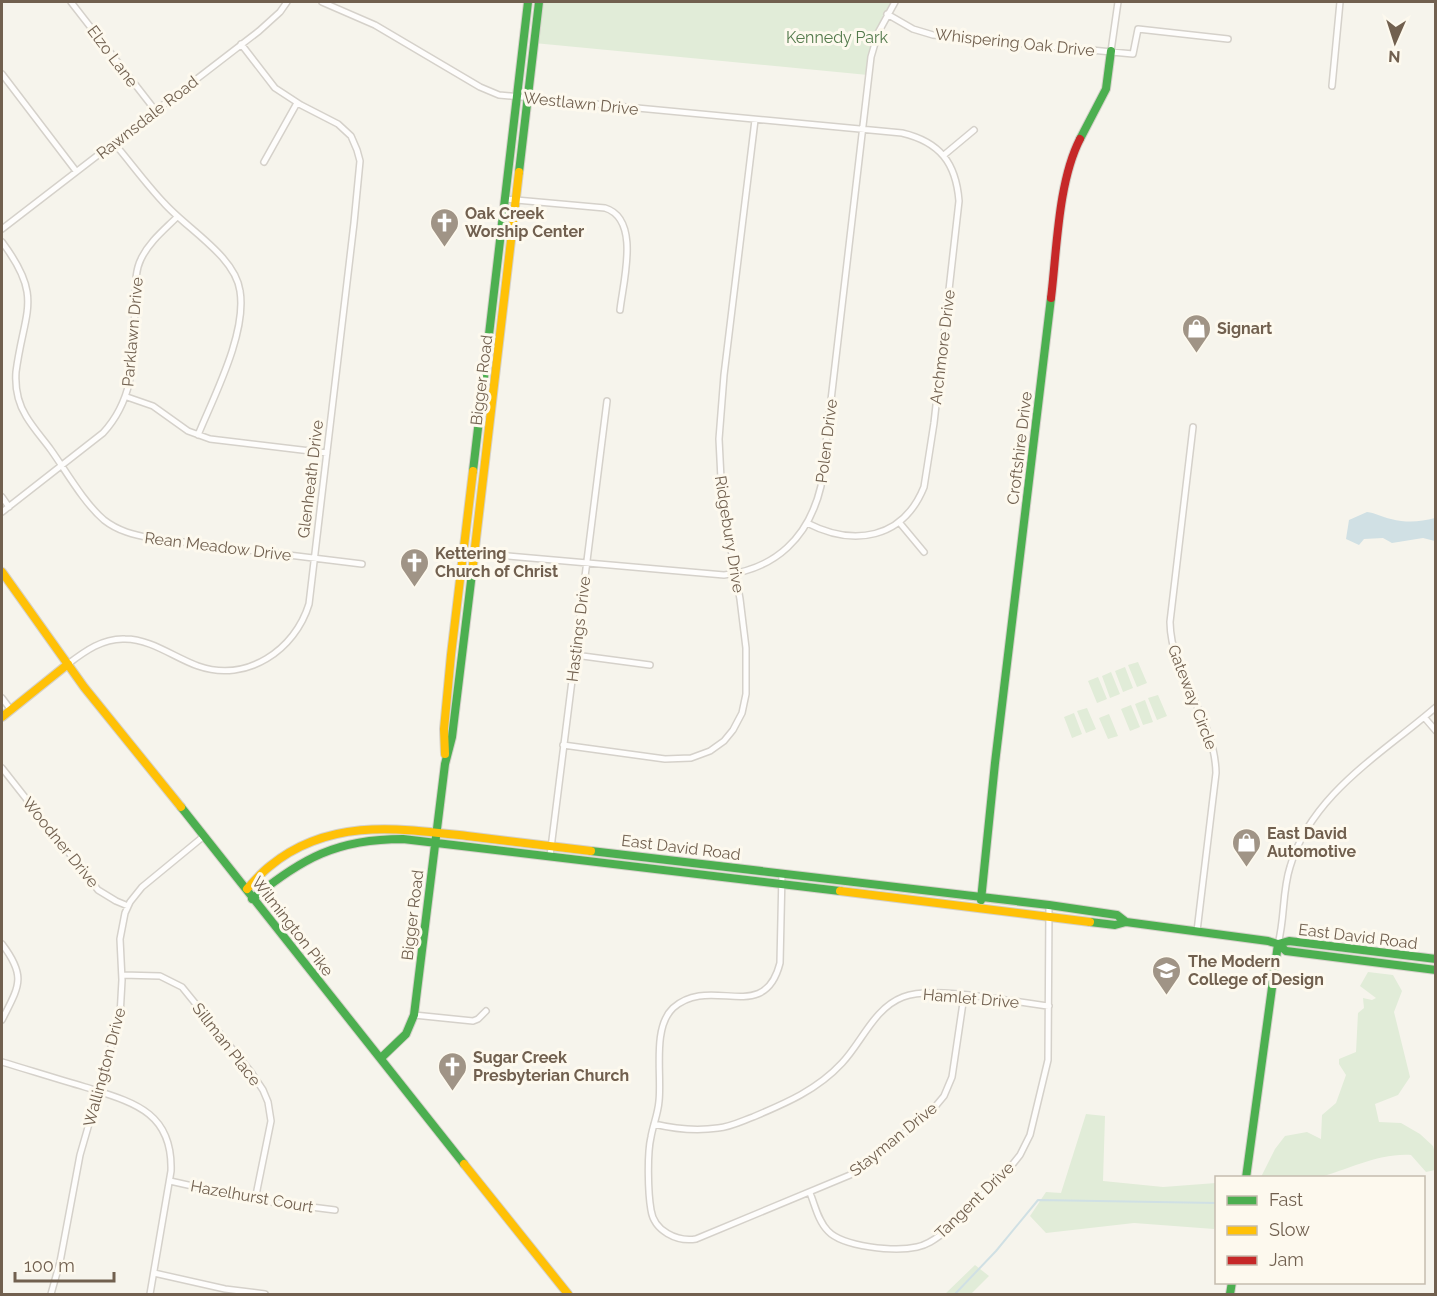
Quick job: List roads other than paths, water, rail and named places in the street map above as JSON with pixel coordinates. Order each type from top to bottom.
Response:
[{"type":"street","name":"Elzo Lane","points":[[71,2],[155,110]]},
{"type":"street","name":"Rawnsdale Road","points":[[2,229],[270,22],[287,2]]},
{"type":"street","name":"Westlawn Drive","points":[[322,2],[375,25],[488,91],[517,97],[863,129]]},
{"type":"street","name":"Bigger Road","points":[[445,762],[444,729],[528,2]]},
{"type":"street","name":"Bigger Road","points":[[381,1058],[407,1034],[413,1023],[445,762],[452,737],[539,2]]},
{"type":"street","name":"Polen Drive","points":[[464,552],[705,575],[735,574],[751,570],[770,561],[794,541],[807,523],[821,486],[871,57],[878,33],[895,2]]},
{"type":"street","name":"Croftshire Drive","points":[[980,908],[995,763],[1066,175],[1072,155],[1106,89],[1118,2]]},
{"type":"street","points":[[1332,86],[1340,2]]},
{"type":"street","name":"Whispering Oak Drive","points":[[887,14],[913,29],[933,35],[1133,54],[1138,29],[1228,39]]},
{"type":"street","name":"Glenheath Drive","points":[[2,717],[68,664],[99,644],[115,639],[144,642],[209,669],[240,669],[263,661],[279,651],[289,641],[302,622],[309,604],[360,161],[354,143],[345,130],[275,88],[241,44]]},
{"type":"street","points":[[2,74],[76,171]]},
{"type":"street","points":[[264,162],[297,103]]},
{"type":"street","name":"Ridgebury Drive","points":[[563,745],[665,759],[684,759],[710,751],[724,741],[739,722],[746,694],[746,648],[722,500],[720,419],[755,120]]},
{"type":"street","points":[[863,129],[911,135],[930,144],[944,155],[974,130]]},
{"type":"street","points":[[114,142],[177,217],[229,263],[237,278],[241,296],[232,352],[198,435]]},
{"type":"street","name":"Archmore Drive","points":[[807,523],[832,534],[853,537],[874,534],[899,522],[912,509],[924,487],[934,423],[959,201],[956,181],[944,155]]},
{"type":"street","points":[[505,200],[605,208],[618,216],[625,228],[628,242],[620,310]]},
{"type":"street","name":"Parklawn Drive","points":[[2,512],[103,433],[116,417],[126,397],[131,375],[138,266],[147,248],[177,217]]},
{"type":"street","name":"Rean Meadow Drive","points":[[2,242],[17,262],[28,290],[28,312],[15,380],[20,402],[26,416],[101,516],[114,526],[134,535],[362,564]]},
{"type":"street","points":[[126,397],[153,406],[182,427],[218,441],[327,453]]},
{"type":"street","name":"Hastings Drive","points":[[550,856],[607,401]]},
{"type":"street","name":"Gateway Circle","points":[[1193,427],[1170,622],[1173,652],[1211,737],[1216,760],[1197,931]]},
{"type":"street","points":[[2,497],[9,507]]},
{"type":"street","points":[[899,522],[924,552]]},
{"type":"street","name":"Wilmington Pike","points":[[2,572],[68,664],[248,889],[252,899],[568,1294]]},
{"type":"street","points":[[575,655],[650,665]]},
{"type":"street","points":[[2,698],[11,710]]},
{"type":"street","points":[[1246,1176],[1289,869],[1308,825],[1332,794],[1436,707]]},
{"type":"street","points":[[1424,717],[1436,730]]},
{"type":"street","name":"Woodner Drive","points":[[2,768],[98,890],[128,906]]},
{"type":"street","name":"East David Road","points":[[248,889],[271,865],[313,841],[345,832],[382,828],[551,845],[1049,905],[1117,915],[1126,922]]},
{"type":"street","name":"Wallington Drive","points":[[51,1294],[60,1262],[80,1155],[120,1016],[121,930],[128,906],[142,887],[204,836]]},
{"type":"street","name":"East David Road","points":[[252,899],[309,857],[357,840],[384,838],[435,842],[1115,925],[1126,922],[1278,944],[1288,941],[1436,959]]},
{"type":"street","points":[[654,1124],[660,1100],[660,1044],[664,1021],[672,1009],[688,999],[706,995],[754,996],[769,988],[777,974],[780,963],[782,873]]},
{"type":"street","name":"Tangent Drive","points":[[810,1193],[824,1226],[844,1242],[896,1249],[912,1248],[925,1245],[942,1234],[1008,1170],[1026,1146],[1046,1075],[1049,905]]},
{"type":"street","points":[[2,944],[15,962],[18,980],[16,993],[2,1020]]},
{"type":"street","name":"East David Road","points":[[1278,944],[1286,951],[1436,970]]},
{"type":"street","name":"Sillman Place","points":[[122,975],[160,976],[182,987],[263,1090],[268,1102],[271,1121],[255,1200]]},
{"type":"street","name":"Hamlet Drive","points":[[654,1124],[676,1128],[717,1128],[789,1102],[820,1083],[835,1070],[850,1054],[879,1014],[896,1000],[924,992],[1048,1006]]},
{"type":"street","name":"Stayman Drive","points":[[654,1124],[650,1145],[651,1211],[658,1226],[677,1238],[696,1239],[810,1193],[841,1180],[865,1166],[935,1108],[944,1096],[952,1077],[964,996]]},
{"type":"street","points":[[414,1015],[473,1021],[486,1011]]},
{"type":"street","points":[[2,1062],[137,1105],[159,1125],[171,1151],[170,1181],[150,1294]]},
{"type":"street","name":"Hazelhurst Court","points":[[170,1181],[255,1200],[335,1210]]},
{"type":"street","points":[[154,1273],[265,1294]]},
{"type":"street","points":[[555,1279],[562,1294]]},
{"type":"waterway","points":[[955,1294],[996,1251],[1038,1200],[1215,1203]]},
{"type":"place","name":"Oak Creek Worship Center","points":[[444,248]]},
{"type":"place","name":"Signart","points":[[1196,354]]},
{"type":"place","name":"Kettering Church of Christ","points":[[414,588]]},
{"type":"place","name":"East David Automotive","points":[[1246,868]]},
{"type":"place","name":"The Modern College of Design","points":[[1167,996]]},
{"type":"place","name":"Sugar Creek Presbyterian Church","points":[[452,1092]]},
{"type":"park label","name":"Kennedy Park","points":[[837,37]]}]
